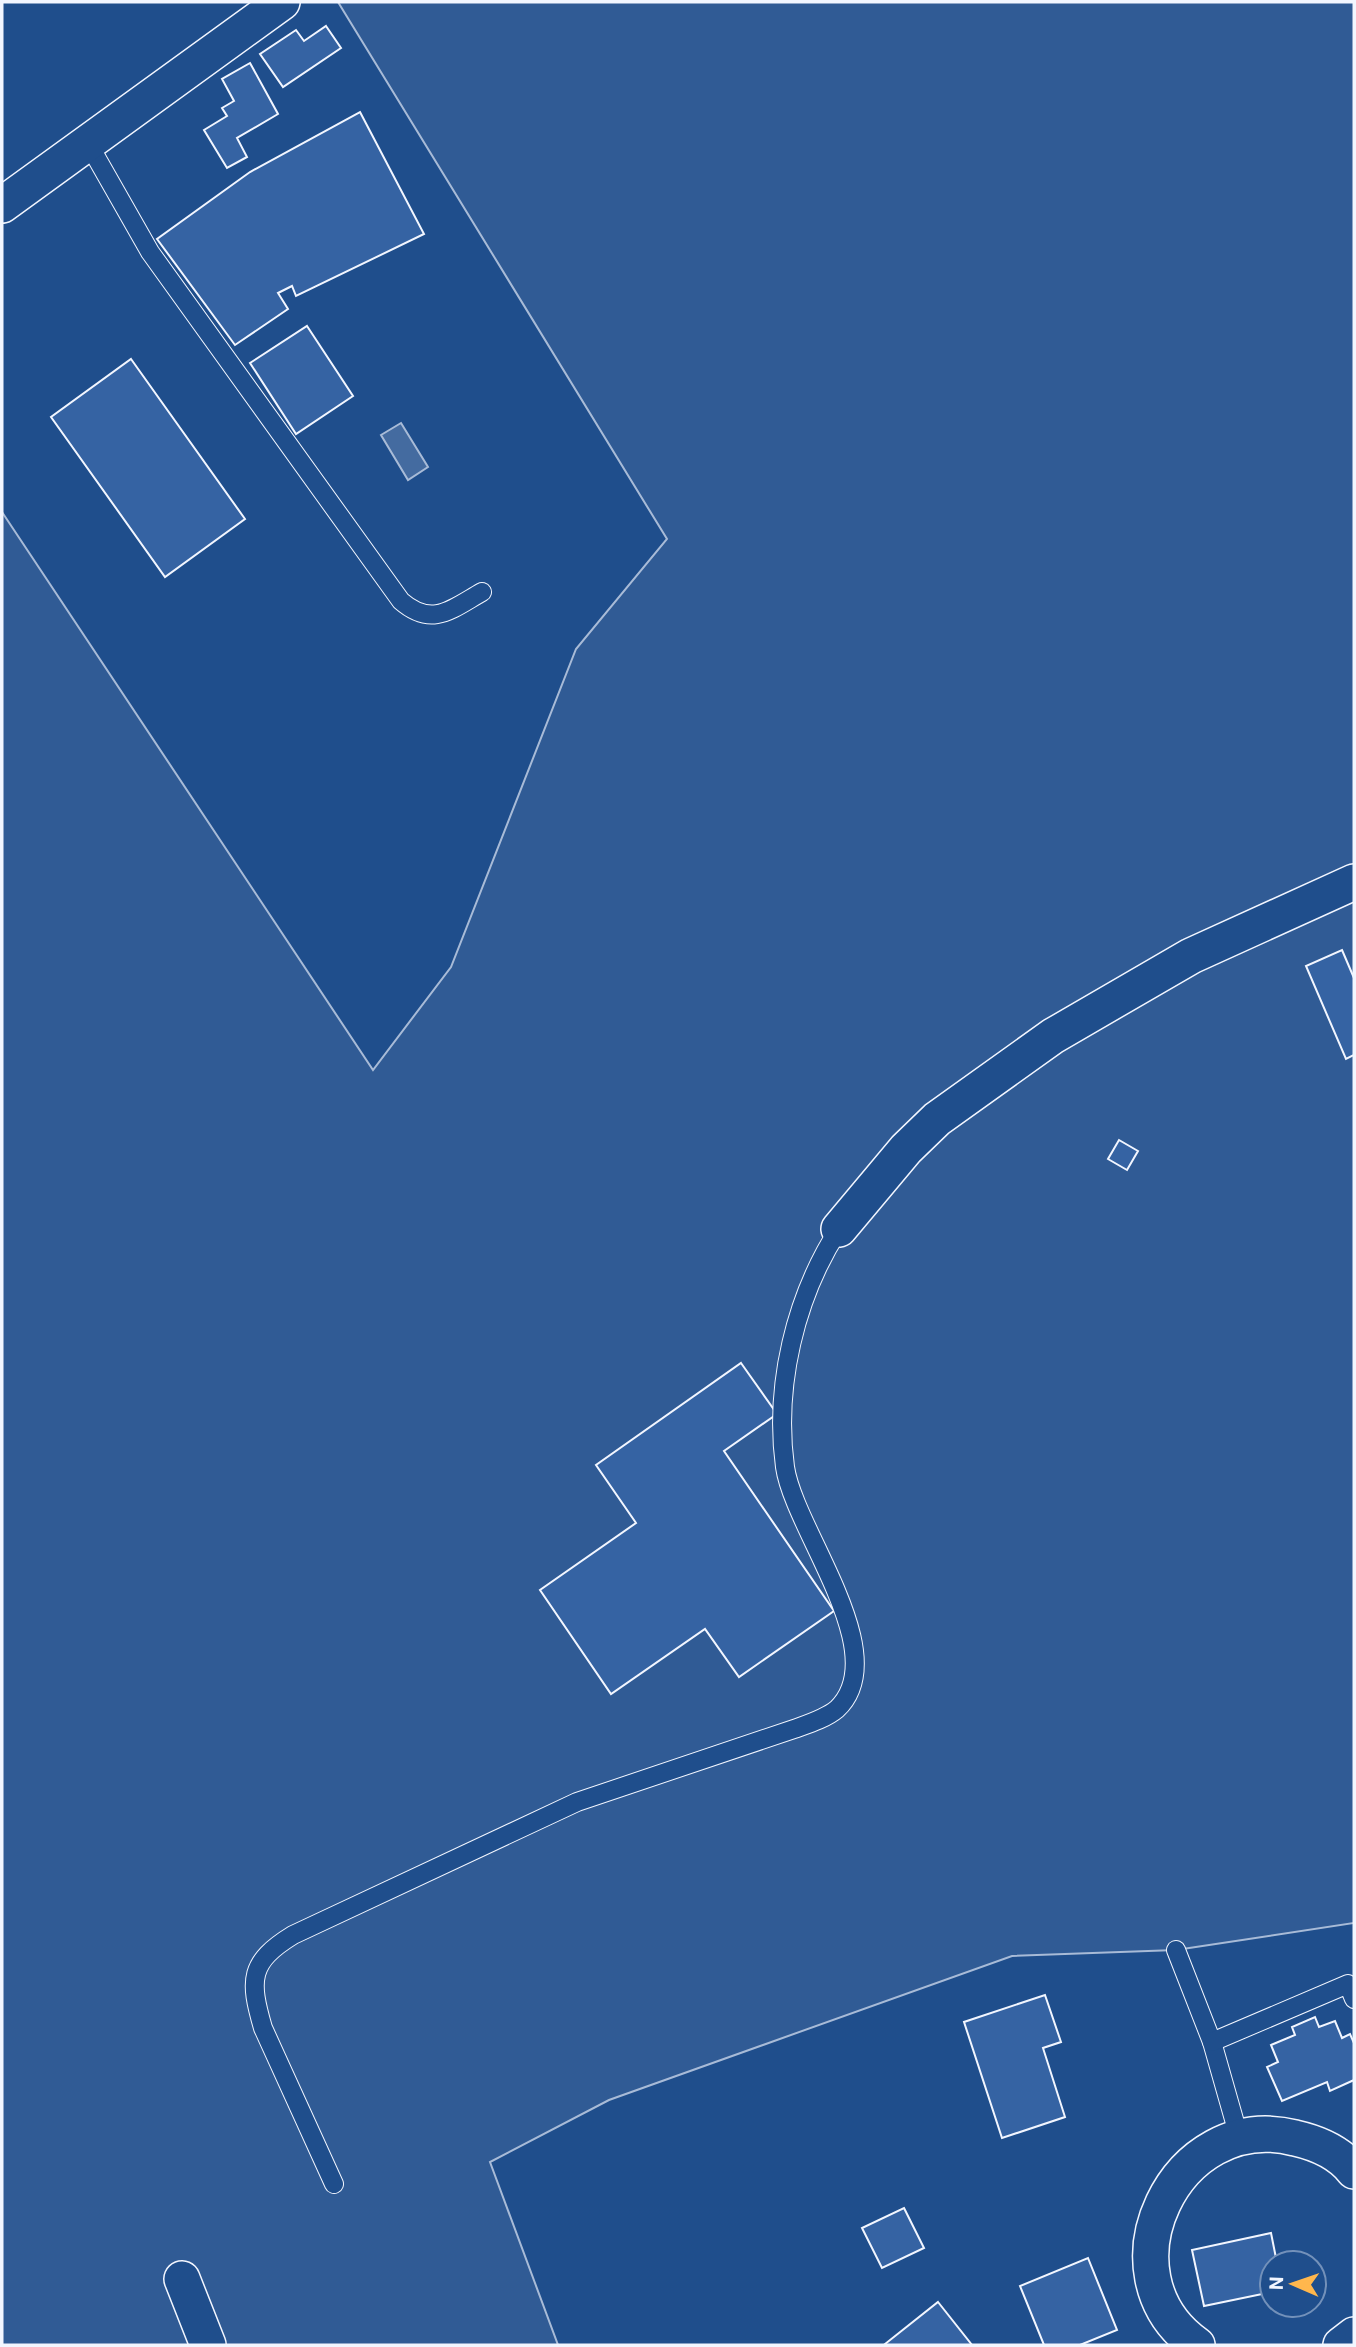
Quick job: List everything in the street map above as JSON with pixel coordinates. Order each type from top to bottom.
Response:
[{"type":"street","points":[[2,205],[282,2]]},
{"type":"street","points":[[839,1229],[906,1149],[937,1119],[1053,1036],[1191,956],[1354,883]]},
{"type":"street","points":[[1197,2345],[1186,2338],[1165,2309],[1152,2275],[1151,2239],[1160,2204],[1180,2174],[1206,2151],[1240,2137],[1278,2133],[1315,2143],[1348,2163],[1354,2171]]},
{"type":"street","points":[[182,2279],[208,2345]]},
{"type":"street","points":[[1341,2345],[1354,2335]]},
{"type":"lane","points":[[88,143],[156,261],[401,601],[414,612],[443,614],[482,592]]},
{"type":"lane","points":[[334,2184],[263,2028],[255,2002],[255,1973],[267,1952],[293,1935],[577,1802],[794,1729],[824,1717],[843,1701],[854,1677],[852,1639],[843,1609],[793,1500],[783,1443],[787,1371],[797,1319],[813,1273],[839,1229]]},
{"type":"lane","points":[[1176,1950],[1212,2042],[1240,2137]]},
{"type":"lane","points":[[1212,2042],[1348,1984],[1354,1999]]},
{"type":"shaded area","points":[[338,2],[1354,2],[1354,1923],[1176,1950],[1012,1956],[609,2100],[490,2162],[558,2345],[2,2345],[2,512],[373,1070],[451,967],[576,649],[667,539]]},
{"type":"shaded area","points":[[401,423],[428,467],[408,480],[381,435]]},
{"type":"building","points":[[326,26],[341,48],[283,87],[260,54],[296,30],[304,41]]},
{"type":"building","points":[[250,63],[278,114],[237,138],[247,157],[227,168],[204,130],[227,116],[222,108],[234,101],[222,79]]},
{"type":"building","points":[[360,112],[424,234],[296,296],[292,286],[278,293],[288,309],[235,345],[157,239],[250,172]]},
{"type":"building","points":[[307,326],[353,396],[296,434],[250,363]]},
{"type":"building","points":[[131,359],[245,519],[165,577],[51,417]]},
{"type":"building","points":[[1342,950],[1354,978],[1354,1055],[1346,1059],[1306,966]]},
{"type":"building","points":[[1119,1140],[1138,1151],[1127,1170],[1108,1159]]},
{"type":"building","points":[[741,1363],[777,1414],[724,1451],[834,1611],[739,1677],[705,1629],[611,1694],[540,1590],[636,1523],[596,1465]]},
{"type":"building","points":[[1045,1995],[1061,2042],[1043,2048],[1065,2117],[1002,2138],[964,2022]]},
{"type":"building","points":[[1315,2017],[1319,2027],[1335,2021],[1342,2038],[1350,2034],[1354,2043],[1354,2080],[1330,2091],[1327,2082],[1282,2101],[1267,2067],[1278,2062],[1271,2045],[1295,2035],[1292,2027]]},
{"type":"building","points":[[904,2208],[924,2248],[882,2268],[862,2228]]},
{"type":"building","points":[[1271,2233],[1274,2249],[1258,2249],[1258,2295],[1204,2306],[1192,2250]]},
{"type":"building","points":[[1088,2258],[1117,2330],[1080,2345],[1044,2345],[1020,2286]]},
{"type":"building","points":[[938,2302],[972,2345],[885,2344]]}]
